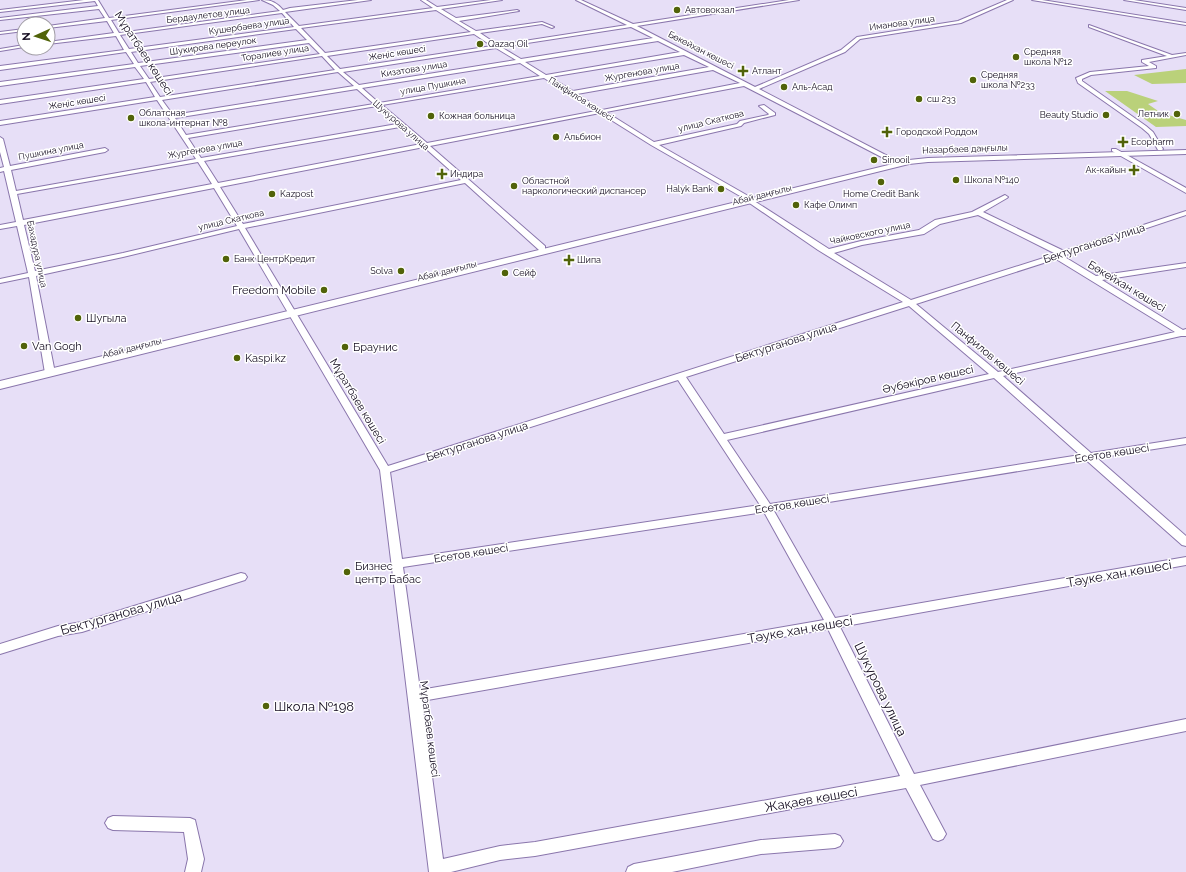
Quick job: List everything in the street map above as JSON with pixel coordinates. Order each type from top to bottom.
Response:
[{"type":"main road","name":"Назарбаев даңғылы","points":[[896,163],[928,160],[1186,148]]},
{"type":"main road","name":"Назарбаев даңғылы","points":[[1117,152],[1186,152]]},
{"type":"main road","name":"Абай даңғылы","points":[[291,311],[896,163]]},
{"type":"main road","name":"Абай даңғылы","points":[[0,385],[50,371],[542,248],[749,199]]},
{"type":"main road","name":"Абай даңғылы","points":[[0,380],[50,371]]},
{"type":"street","points":[[56,27],[257,0]]},
{"type":"street","name":"Шукурова улица","points":[[264,0],[275,4],[338,70],[542,248]]},
{"type":"street","name":"Бердаулетов улица","points":[[56,42],[276,14],[290,9],[369,0]]},
{"type":"street","name":"Панфилов көшесі","points":[[423,0],[653,144],[749,199],[828,252],[910,303],[997,376],[1186,542]]},
{"type":"street","name":"Кушербаева улица","points":[[0,68],[483,1],[500,0]]},
{"type":"street","name":"Бөкейхан көшесі","points":[[578,0],[632,25],[896,163]]},
{"type":"street","name":"Жеңіс көшесі","points":[[0,122],[797,0]]},
{"type":"street","name":"Иманова улица","points":[[755,89],[843,51],[859,38],[959,22],[1011,0]]},
{"type":"street","points":[[1034,0],[1186,24]]},
{"type":"street","points":[[1126,0],[1186,10]]},
{"type":"street","points":[[0,11],[97,2]]},
{"type":"street","points":[[0,19],[97,2]]},
{"type":"street","name":"Мұратбаев көшесі","points":[[97,2],[216,185],[385,470],[436,870]]},
{"type":"street","points":[[454,20],[517,10]]},
{"type":"street","name":"Торалиев улица","points":[[0,102],[542,23],[552,27]]},
{"type":"street","points":[[1091,26],[1172,56]]},
{"type":"street","points":[[0,33],[16,31]]},
{"type":"street","name":"Кизатова улица","points":[[171,117],[357,86],[659,39]]},
{"type":"street","name":"Шукирова переулок","points":[[0,84],[310,41]]},
{"type":"street","points":[[0,50],[16,47]]},
{"type":"street","name":"улица Пушкина","points":[[185,137],[685,53]]},
{"type":"street","points":[[1160,149],[1151,133],[1080,82],[1078,78],[1090,74],[1154,67],[1144,60],[1186,54]]},
{"type":"street","name":"Жургенова улица","points":[[572,93],[714,68]]},
{"type":"street","points":[[0,227],[745,84]]},
{"type":"street","name":"улица Скаткова","points":[[653,144],[739,125],[742,122],[770,116],[774,114],[762,106],[780,102]]},
{"type":"street","name":"Жургенова улица","points":[[13,193],[199,159],[401,125]]},
{"type":"street","name":"Бахадура улица","points":[[0,140],[4,169],[13,193],[32,274],[50,371]]},
{"type":"street","name":"Пушкина улица","points":[[4,169],[105,150]]},
{"type":"street","points":[[1117,152],[1186,191]]},
{"type":"street","name":"улица Скаткова","points":[[0,281],[240,227],[466,181]]},
{"type":"street","name":"Чайковского улица","points":[[828,252],[861,243],[921,232],[938,222],[978,212],[1005,197]]},
{"type":"street","name":"Бөкейхан көшесі","points":[[978,212],[1060,255],[1094,279],[1185,333]]},
{"type":"street","name":"Бектурганова улица","points":[[385,470],[1060,255],[1186,213]]},
{"type":"street","points":[[1094,279],[1186,265]]},
{"type":"street","name":"Әубәкіров көшесі","points":[[721,438],[1185,333]]},
{"type":"street","name":"Шукурова улица","points":[[680,376],[767,508],[832,624],[938,834]]},
{"type":"street","name":"Есетов көшесі","points":[[397,564],[767,508],[1186,441]]},
{"type":"street","name":"Тәуке хан көшесі","points":[[414,697],[1186,561]]},
{"type":"street","name":"Бектурганова улица","points":[[0,648],[82,627],[241,577]]},
{"type":"street","name":"Жақаев көшесі","points":[[436,870],[500,853],[535,849],[910,781],[1186,725]]},
{"type":"street","points":[[113,823],[190,825],[196,858],[193,872]]},
{"type":"street","points":[[634,872],[761,847],[835,841]]},
{"type":"green space","points":[[1186,69],[1186,83],[1152,84],[1134,75]]},
{"type":"green space","points":[[1105,91],[1127,91],[1158,101],[1148,104],[1161,113],[1186,120],[1186,126],[1156,127]]},
{"type":"place","name":"Автовокзал","points":[[677,10]]},
{"type":"place","name":"Qazaq Oil","points":[[480,44]]},
{"type":"place","name":"Средняя школа №12","points":[[1016,57]]},
{"type":"place","name":"Атлант","points":[[743,71]]},
{"type":"place","name":"Средняя школа №233","points":[[973,80]]},
{"type":"place","name":"Аль-Асад","points":[[784,87]]},
{"type":"place","name":"сш 233","points":[[919,99]]},
{"type":"place","name":"Летник","points":[[1177,114]]},
{"type":"place","name":"Beauty Studio","points":[[1106,115]]},
{"type":"place","name":"Кожная больница","points":[[431,116]]},
{"type":"place","name":"Облатсная школа-интернат №8","points":[[131,118]]},
{"type":"place","name":"Городской Роддом","points":[[887,132]]},
{"type":"place","name":"Альбион","points":[[556,137]]},
{"type":"place","name":"Ecopharm","points":[[1123,142]]},
{"type":"place","name":"Sinooil","points":[[874,160]]},
{"type":"place","name":"Ак-кайын","points":[[1134,170]]},
{"type":"place","name":"Индира","points":[[442,174]]},
{"type":"place","name":"Школа №140","points":[[956,180]]},
{"type":"place","name":"Home Credit Bank","points":[[881,182]]},
{"type":"place","name":"Областной наркологический диспансер","points":[[514,186]]},
{"type":"place","name":"Halyk Bank","points":[[721,189]]},
{"type":"place","name":"Kazpost","points":[[272,194]]},
{"type":"place","name":"Кафе Олимп","points":[[796,205]]},
{"type":"place","name":"Банк ЦентрКредит","points":[[226,259]]},
{"type":"place","name":"Шипа","points":[[569,260]]},
{"type":"place","name":"Solva","points":[[401,271]]},
{"type":"place","name":"Сейф","points":[[505,273]]},
{"type":"place","name":"Freedom Mobile","points":[[324,290]]},
{"type":"place","name":"Шугыла","points":[[78,318]]},
{"type":"place","name":"Van Gogh","points":[[24,346]]},
{"type":"place","name":"Браунис","points":[[345,347]]},
{"type":"place","name":"Kaspi.kz","points":[[237,358]]},
{"type":"place","name":"Бизнес центр Бабас","points":[[347,572]]},
{"type":"place","name":"Школа №198","points":[[266,706]]}]
